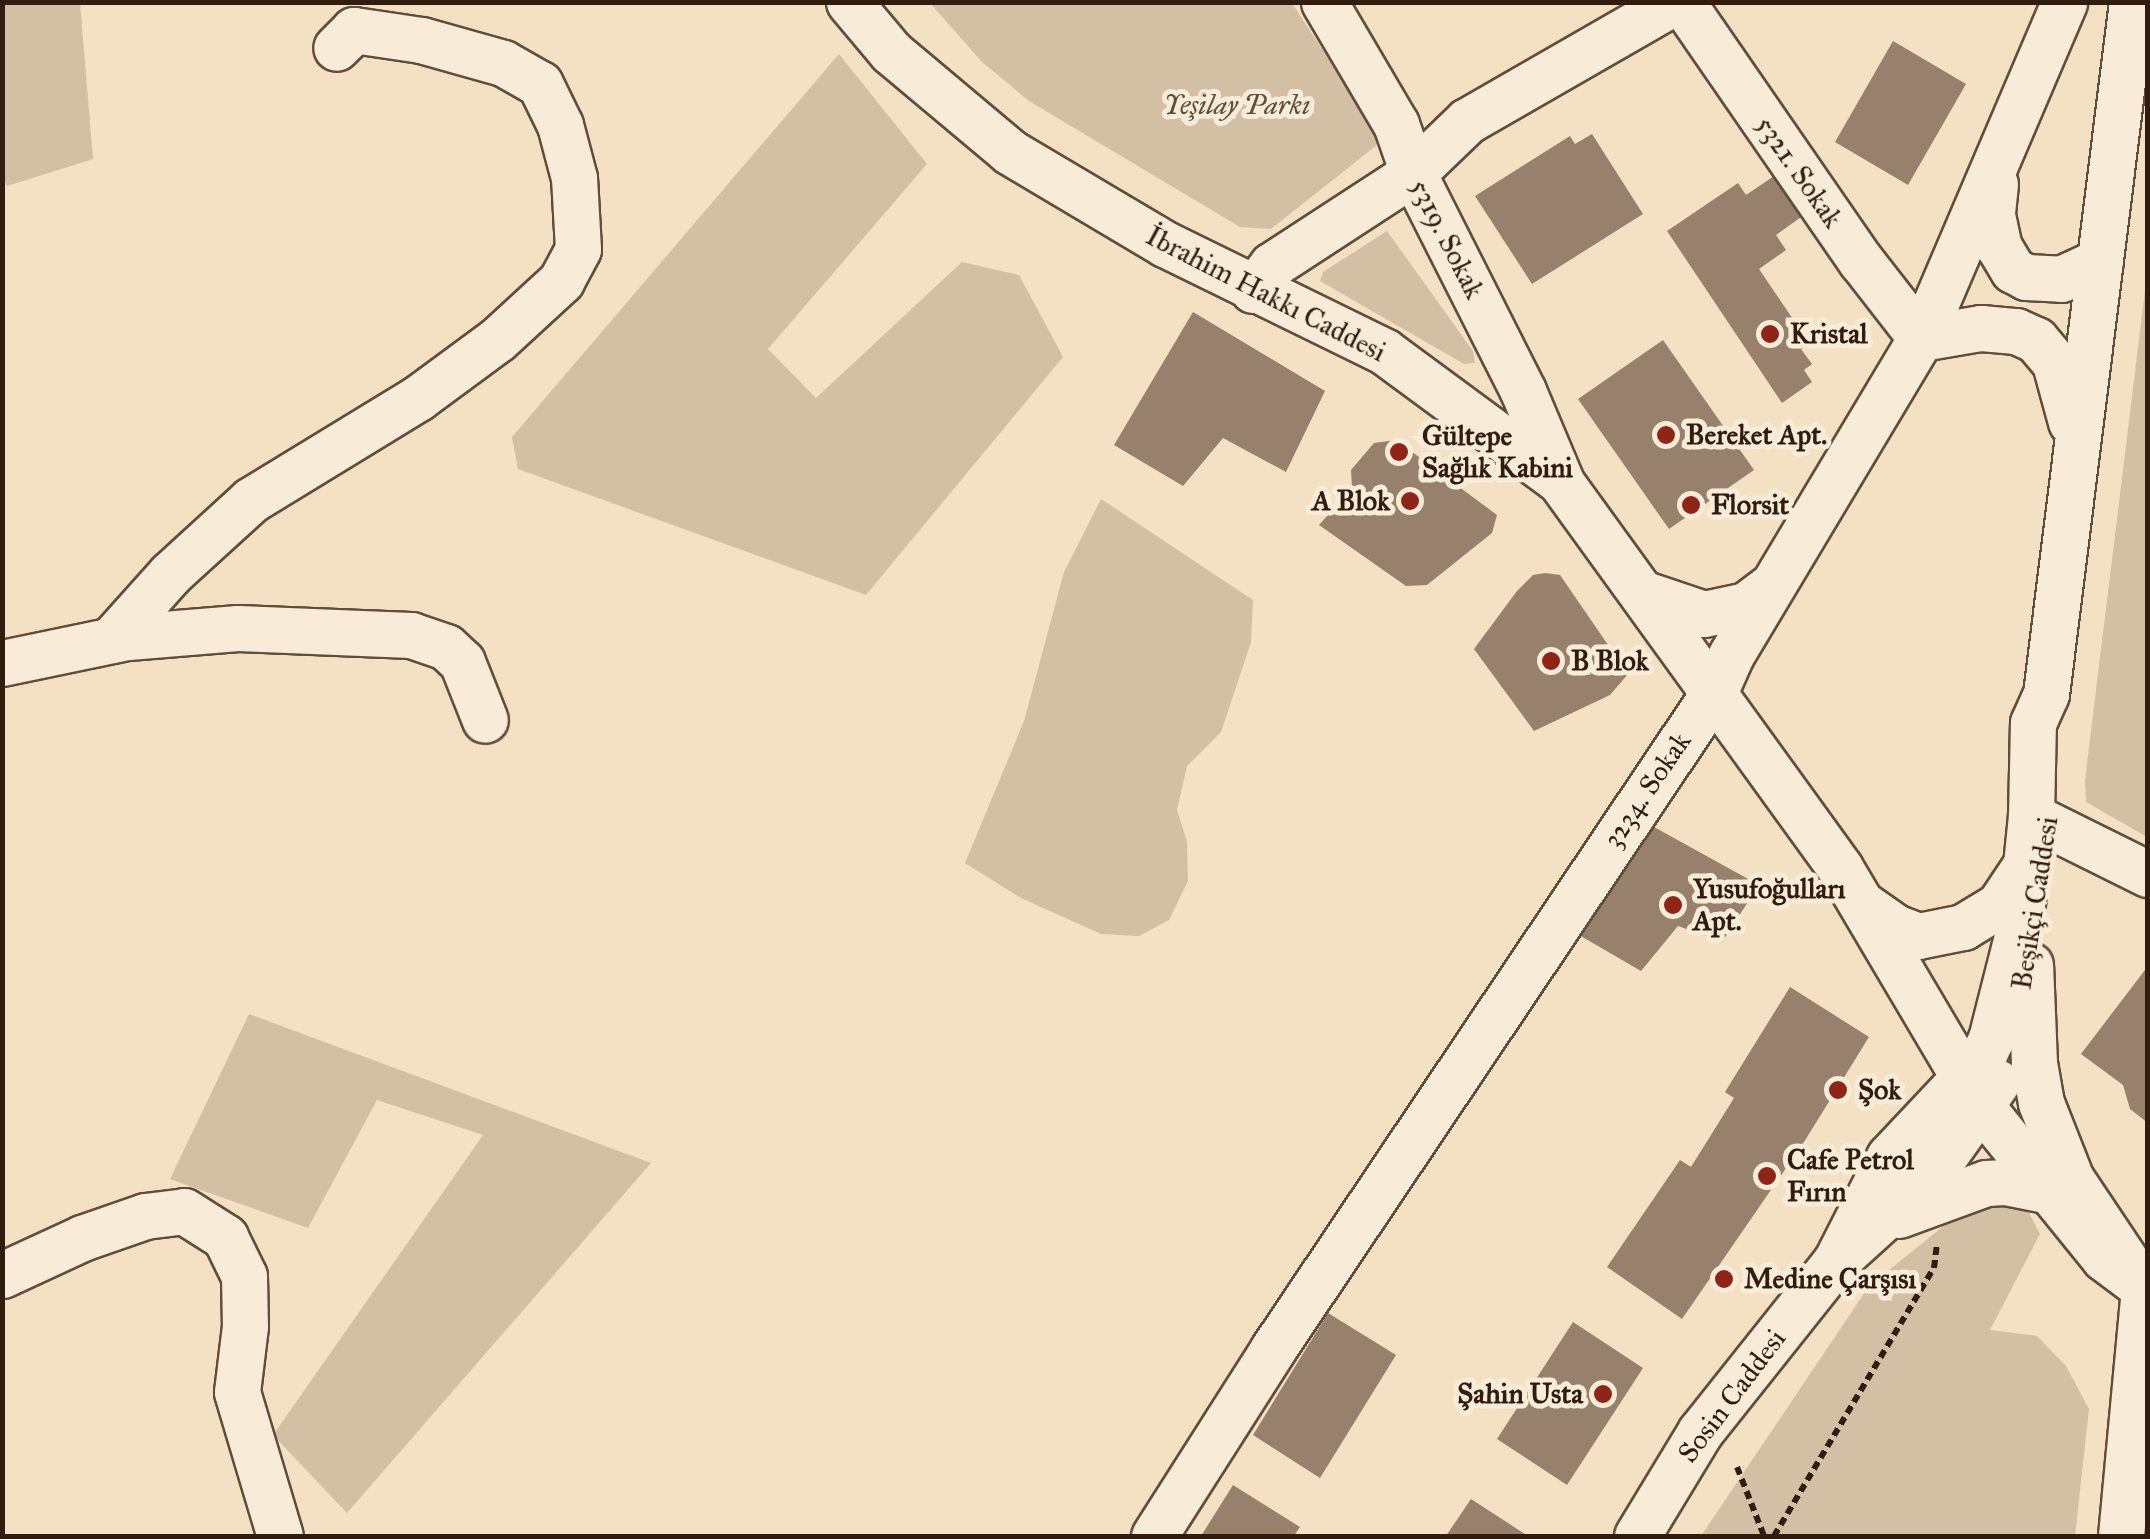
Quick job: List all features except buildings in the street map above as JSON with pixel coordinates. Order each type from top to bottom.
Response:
[{"type":"street","name":"İbrahim Hakkı Caddesi","points":[[850,2],[891,52],[1010,152],[1165,244],[1385,352],[1560,481],[1715,691],[1865,906],[1973,1091],[2104,1258],[2146,1290]]},
{"type":"street","name":"5319. Sokak","points":[[1324,2],[1396,124],[1413,173],[1523,391],[1560,481]]},
{"type":"street","points":[[1253,290],[1272,266],[1413,173],[1467,121],[1674,2]]},
{"type":"street","name":"5321. Sokak","points":[[1682,2],[1861,261],[1921,338]]},
{"type":"street","name":"3234. Sokak","points":[[1154,1536],[1284,1332],[1715,691],[1730,655],[1921,338],[2064,2]]},
{"type":"street","name":"Beşikçi Caddesi","points":[[1836,1261],[1889,1158],[1973,1091],[1996,1086],[2030,965],[2041,820],[2033,722],[2046,694],[2100,262],[2128,201],[2132,2]]},
{"type":"street","points":[[111,640],[170,574],[250,500],[403,408],[498,340],[561,280],[578,248],[574,178],[560,125],[540,84],[503,63],[422,40],[354,30],[336,48]]},
{"type":"street","points":[[1997,167],[1992,214],[1999,247],[2013,270],[2026,277],[2062,279],[2100,262]]},
{"type":"street","points":[[1921,338],[1981,328],[2016,331],[2036,340],[2054,363],[2069,404],[2074,459]]},
{"type":"street","points":[[1642,593],[1704,614],[1746,604],[1773,585]]},
{"type":"street","points":[[2,662],[111,640],[238,628],[411,636],[446,646],[462,662],[485,720]]},
{"type":"street","points":[[2041,820],[2148,874]]},
{"type":"street","name":"Beşikçi Caddesi","points":[[1836,1261],[1931,1175],[1973,1091],[1991,1039],[2020,924],[2026,864],[2041,820]]},
{"type":"street","points":[[1865,906],[1895,928],[1918,936],[1963,927],[1999,905],[2026,864]]},
{"type":"street","points":[[2030,965],[2034,1063],[2041,1103],[2071,1180],[2146,1290],[2120,1536]]},
{"type":"street","points":[[1875,1226],[1986,1183],[2005,1182],[2050,1192]]},
{"type":"street","points":[[2,1275],[82,1238],[145,1216],[184,1211],[225,1236],[244,1276],[246,1326],[237,1392],[280,1536]]},
{"type":"street","name":"Sosin Caddesi","points":[[1637,1536],[1700,1432],[1836,1261]]},
{"type":"path","points":[[1774,1536],[1934,1268],[1939,1251],[1925,1204]]},
{"type":"path","points":[[1737,1468],[1764,1536]]},
{"type":"green space","points":[[3,2],[80,3],[93,159],[7,186],[2,177]]},
{"type":"green space","name":"Yeşilay Parkı","points":[[930,3],[1292,3],[1382,141],[1271,229],[1240,227],[1029,101],[982,62]]},
{"type":"green space","points":[[839,54],[927,164],[768,349],[816,398],[962,262],[1019,275],[1063,357],[866,595],[518,469],[512,437]]},
{"type":"green space","points":[[1387,231],[1473,351],[1475,363],[1464,364],[1320,281],[1323,272]]},
{"type":"green space","points":[[2147,274],[2147,837],[2086,802],[2085,780]]},
{"type":"green space","points":[[1101,499],[1253,600],[1251,642],[1221,732],[1187,766],[1177,810],[1187,842],[1188,881],[1169,920],[1139,936],[1101,934],[1021,898],[965,863],[1024,721],[1064,572]]},
{"type":"green space","points":[[249,1014],[651,1163],[347,1513],[273,1435],[483,1135],[377,1100],[308,1228],[170,1179]]},
{"type":"green space","points":[[1991,1188],[2029,1213],[2040,1234],[1990,1330],[2037,1336],[2066,1366],[2089,1409],[2075,1536],[1701,1536],[1869,1286]]},
{"type":"place","name":"Kristal","points":[[1770,334]]},
{"type":"place","name":"Bereket Apt.","points":[[1666,435]]},
{"type":"place","name":"Gültepe Sağlık Kabini","points":[[1399,452]]},
{"type":"place","name":"A Blok","points":[[1410,501]]},
{"type":"place","name":"Florsit","points":[[1691,505]]},
{"type":"place","name":"B Blok","points":[[1551,661]]},
{"type":"place","name":"Yusufoğulları Apt.","points":[[1673,905]]},
{"type":"place","name":"Şok","points":[[1838,1090]]},
{"type":"place","name":"Cafe Petrol Fırın","points":[[1767,1176]]},
{"type":"place","name":"Medine Çarşısı","points":[[1724,1279]]},
{"type":"place","name":"Şahin Usta","points":[[1603,1394]]}]
